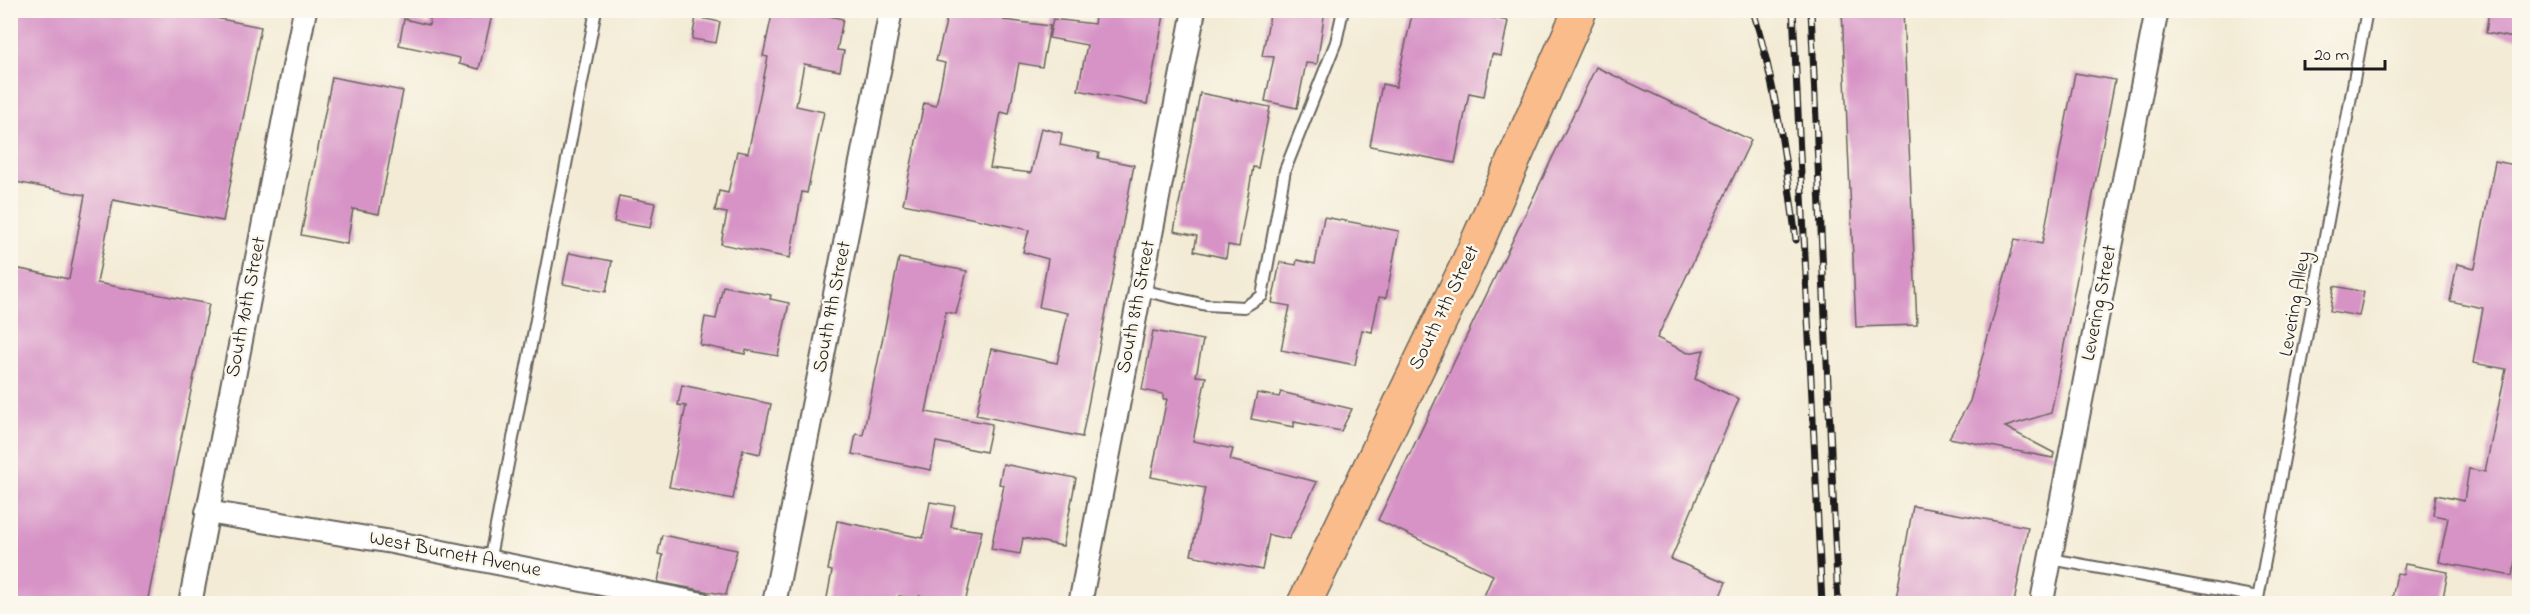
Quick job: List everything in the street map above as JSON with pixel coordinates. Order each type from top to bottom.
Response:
[{"type":"main road","name":"South 7th Street","points":[[1304,603],[1468,263],[1580,10]]},
{"type":"street","name":"South 10th Street","points":[[190,603],[305,10]]},
{"type":"street","name":"South 9th Street","points":[[774,603],[891,10]]},
{"type":"street","name":"South 8th Street","points":[[1080,603],[1194,10]]},
{"type":"street","name":"Levering Street","points":[[2043,596],[2157,10]]},
{"type":"street","name":"West Burnett Avenue","points":[[207,512],[392,542],[702,603]]},
{"type":"lane","points":[[489,562],[596,10]]},
{"type":"lane","points":[[1141,290],[1206,304],[1244,307],[1262,296],[1285,170],[1336,42],[1343,10]]},
{"type":"lane","name":"Levering Alley","points":[[2258,600],[2367,10]]},
{"type":"lane","points":[[2051,559],[2258,600]]},
{"type":"building","points":[[10,10],[175,10],[261,27],[223,221],[113,200],[97,283],[209,304],[147,603],[10,603],[10,267],[69,279],[85,195],[10,181]]},
{"type":"building","points":[[773,10],[803,10],[843,19],[837,50],[844,51],[840,71],[804,64],[796,106],[824,112],[807,193],[802,192],[790,258],[721,244],[727,213],[715,211],[719,191],[728,193],[737,151],[748,153],[768,57],[763,56]]},
{"type":"building","points":[[949,10],[985,10],[1005,15],[1004,20],[1050,26],[1042,67],[1019,63],[1009,114],[1001,112],[990,168],[1031,173],[1041,128],[1062,133],[1060,145],[1099,153],[1098,158],[1134,165],[1082,437],[976,415],[991,349],[1057,363],[1068,313],[1039,307],[1048,259],[1023,252],[1029,230],[903,204],[924,103],[936,106],[945,63],[936,61]]},
{"type":"building","points":[[1096,10],[1165,10],[1147,104],[1078,90],[1087,45],[1049,38],[1053,19],[1094,24]]},
{"type":"building","points":[[1271,10],[1325,10],[1317,64],[1306,63],[1297,108],[1265,101],[1274,57],[1262,56]]},
{"type":"building","points":[[1413,10],[1455,10],[1508,21],[1501,56],[1492,54],[1484,96],[1469,93],[1455,163],[1370,146],[1382,84],[1396,87]]},
{"type":"building","points":[[1842,10],[1903,10],[1917,325],[1856,327]]},
{"type":"building","points":[[2489,10],[2520,12],[2520,39],[2486,33]]},
{"type":"building","points":[[471,11],[492,15],[479,69],[459,64],[460,58],[399,45],[404,19],[429,25],[431,12],[469,20]]},
{"type":"building","points":[[696,17],[720,22],[716,43],[692,39]]},
{"type":"building","points":[[1596,67],[1751,140],[1657,338],[1688,353],[1704,350],[1695,379],[1739,399],[1671,559],[1726,582],[1717,603],[1481,603],[1493,575],[1378,520]]},
{"type":"building","points":[[2075,73],[2115,80],[2051,413],[2005,427],[2054,453],[2053,458],[1949,438],[1970,401],[2015,239],[2042,244]]},
{"type":"building","points":[[332,77],[403,91],[379,214],[353,209],[347,244],[301,235]]},
{"type":"building","points":[[1200,93],[1270,107],[1258,168],[1253,167],[1239,247],[1228,245],[1226,258],[1194,251],[1197,236],[1174,231]]},
{"type":"building","points":[[2495,161],[2520,166],[2520,537],[2512,576],[2439,562],[2448,518],[2433,515],[2436,495],[2464,501],[2469,469],[2485,472],[2506,369],[2473,363],[2483,308],[2450,301],[2457,264],[2475,268]]},
{"type":"building","points":[[619,196],[655,203],[650,228],[614,222]]},
{"type":"building","points":[[1324,217],[1399,231],[1386,298],[1379,297],[1372,332],[1362,330],[1355,365],[1281,350],[1290,306],[1272,303],[1280,262],[1296,265],[1297,260],[1315,264]]},
{"type":"building","points":[[569,253],[612,261],[606,292],[563,284]]},
{"type":"building","points":[[899,258],[967,271],[956,314],[946,312],[926,412],[992,424],[986,452],[936,442],[931,470],[852,454],[856,434],[863,435]]},
{"type":"building","points":[[723,286],[771,295],[770,299],[789,303],[778,356],[746,350],[745,354],[700,345],[705,317],[716,319]]},
{"type":"building","points":[[2334,286],[2364,292],[2359,316],[2330,311]]},
{"type":"building","points":[[1153,331],[1203,340],[1196,376],[1206,377],[1193,441],[1233,449],[1230,460],[1317,482],[1289,539],[1269,535],[1262,570],[1191,555],[1205,488],[1151,477],[1167,399],[1163,399],[1163,394],[1142,390]]},
{"type":"building","points":[[682,385],[771,404],[760,454],[743,450],[733,499],[669,487],[686,406],[678,405]]},
{"type":"building","points":[[1281,392],[1352,409],[1341,431],[1294,422],[1294,427],[1251,419],[1257,393],[1279,397]]},
{"type":"building","points":[[1003,464],[1076,478],[1063,546],[1023,538],[1020,554],[991,549],[1004,485],[999,484]]},
{"type":"building","points":[[930,502],[955,506],[951,527],[982,531],[965,603],[919,596],[918,600],[899,596],[897,603],[826,603],[832,571],[828,570],[837,521],[923,538]]},
{"type":"building","points":[[1913,506],[2028,527],[2014,603],[1895,603]]},
{"type":"building","points":[[662,535],[737,550],[726,595],[658,582],[663,555],[658,554]]},
{"type":"building","points":[[2405,564],[2448,572],[2442,603],[2417,603],[2392,599],[2397,573],[2403,574]]},
{"type":"railway","points":[[1753,10],[1774,96],[1796,240]]},
{"type":"railway","points":[[1793,10],[1822,604]]},
{"type":"railway","points":[[1811,10],[1838,604]]}]
